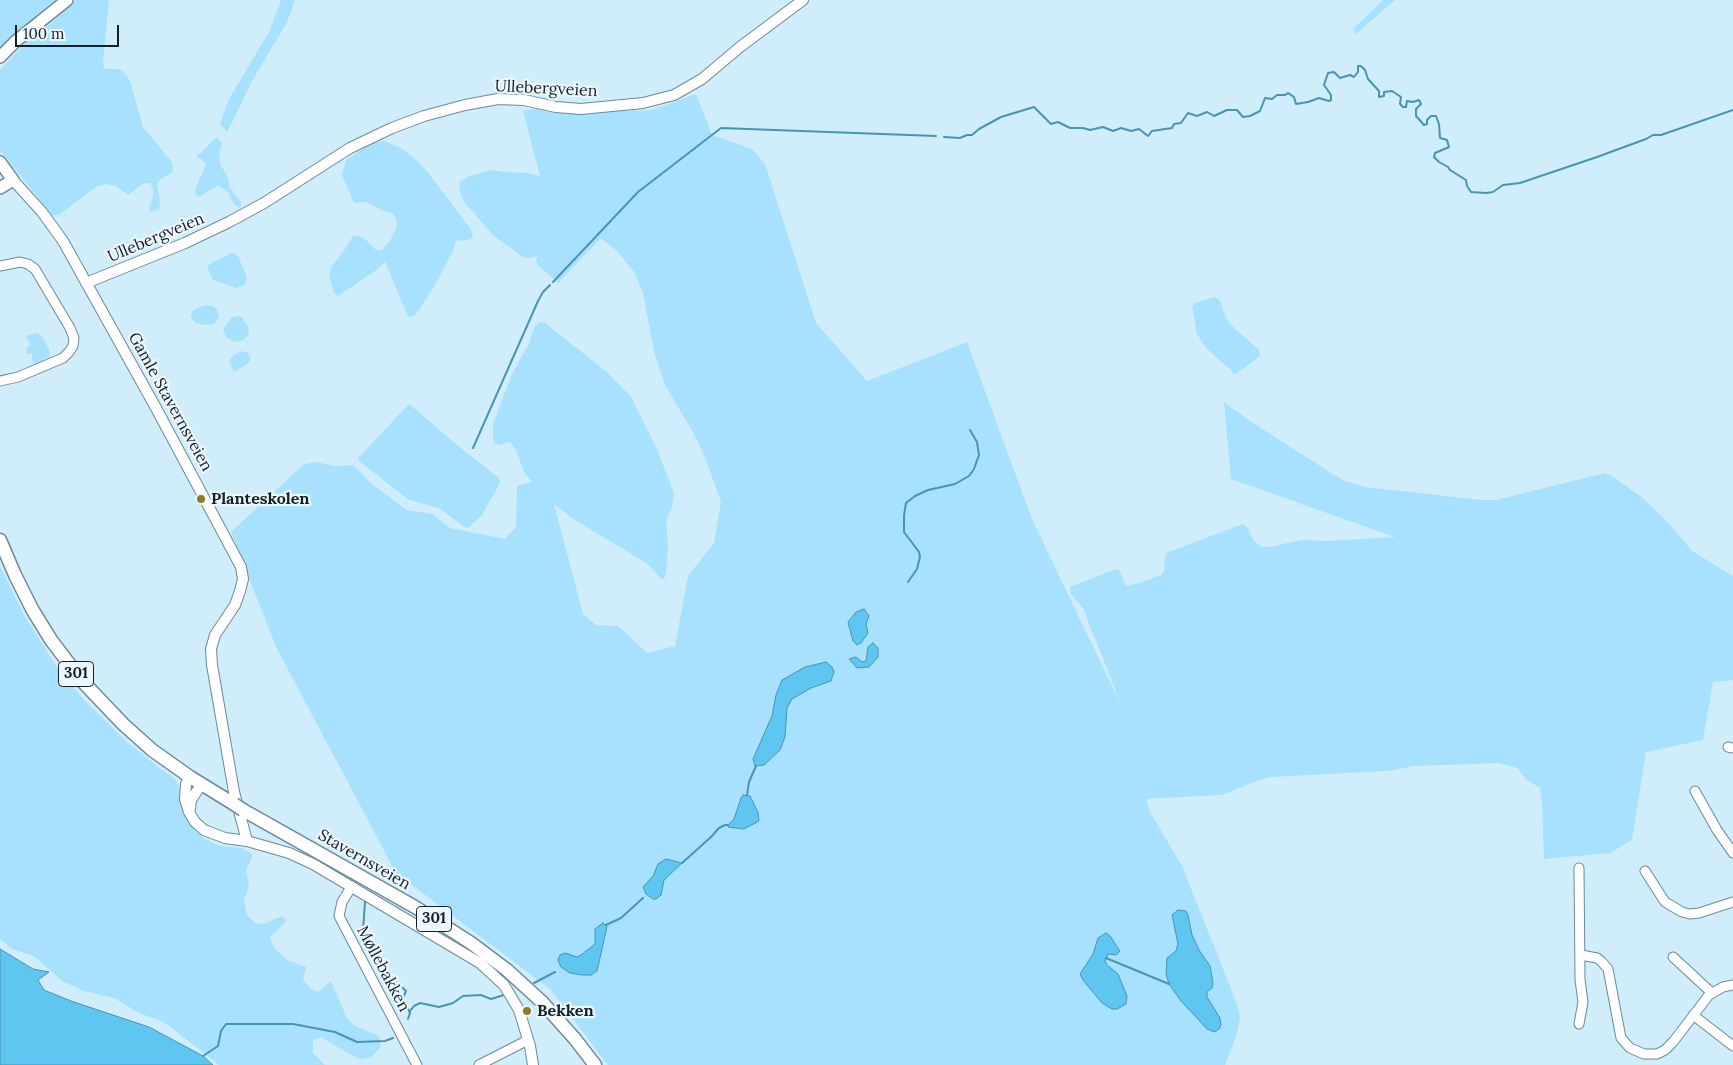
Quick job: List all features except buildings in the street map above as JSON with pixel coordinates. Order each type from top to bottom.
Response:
[{"type":"main road","points":[[0,57],[16,41],[67,0]]},
{"type":"main road","name":"Gamle Stavernsveien","points":[[0,162],[13,180]]},
{"type":"main road","points":[[0,188],[13,180]]},
{"type":"main road","name":"Stavernsveien","points":[[0,540],[32,609],[51,640],[73,670],[123,724],[152,750],[201,785],[237,802],[471,943],[507,970],[542,1002],[595,1065]]},
{"type":"street","name":"Ullebergveien","points":[[86,283],[185,243],[229,222],[264,203],[350,148],[392,128],[424,116],[476,102],[498,99],[524,100],[581,109],[636,104],[674,95],[702,79],[803,0]]},
{"type":"street","name":"Gamle Stavernsveien","points":[[13,180],[51,223],[156,408],[241,567],[243,579],[240,591],[234,605],[215,635],[211,649],[212,665],[237,802],[247,841]]},
{"type":"street","points":[[0,266],[20,262],[36,269],[74,338],[73,346],[62,358],[18,378],[0,381]]},
{"type":"street","points":[[190,777],[186,784],[185,799],[189,812],[195,822],[204,830],[225,838],[247,841],[289,853],[313,864],[480,963],[504,985],[519,1010],[533,1065]]},
{"type":"street","points":[[189,812],[191,800],[201,785]]},
{"type":"street","points":[[1695,797],[1733,852]]},
{"type":"street","points":[[1579,868],[1580,980],[1583,1002],[1580,1024]]},
{"type":"street","points":[[1645,871],[1665,902],[1690,914],[1707,912],[1733,902]]},
{"type":"street","points":[[1642,887],[1651,882]]},
{"type":"street","name":"Møllebakken","points":[[352,886],[342,902],[339,916],[417,1065]]},
{"type":"street","points":[[1580,897],[1590,896]]},
{"type":"street","points":[[1581,955],[1597,958],[1608,968],[1618,1030],[1625,1044],[1636,1052],[1650,1055],[1661,1052],[1674,1042],[1704,999],[1723,987],[1733,985]]},
{"type":"street","points":[[1672,956],[1712,993]]},
{"type":"street","points":[[1693,1015],[1733,1046]]},
{"type":"street","points":[[479,1065],[528,1040]]},
{"type":"shaded area","points":[[0,0],[55,0],[0,52]]},
{"type":"shaded area","points":[[76,0],[109,0],[104,69],[119,69],[125,73],[130,81],[143,127],[172,162],[173,171],[157,184],[160,201],[159,209],[150,212],[149,206],[153,198],[153,189],[150,183],[144,183],[128,195],[116,186],[105,184],[96,187],[59,215],[52,215],[0,150],[0,70],[27,41],[50,24]]},
{"type":"shaded area","points":[[281,0],[295,0],[287,22],[252,81],[227,132],[220,124],[229,99],[269,32]]},
{"type":"shaded area","points":[[1383,0],[1395,0],[1356,34],[1353,29]]},
{"type":"shaded area","points":[[696,94],[712,135],[752,149],[765,164],[816,323],[867,381],[967,342],[1032,519],[1121,705],[1085,611],[1071,594],[1070,587],[1116,569],[1119,569],[1126,586],[1161,575],[1164,571],[1167,553],[1243,524],[1248,528],[1254,541],[1262,547],[1302,540],[1327,541],[1395,537],[1231,479],[1224,402],[1331,473],[1345,481],[1365,487],[1496,500],[1605,473],[1644,499],[1673,528],[1692,551],[1733,576],[1733,680],[1713,682],[1703,740],[1646,752],[1632,840],[1610,853],[1544,859],[1540,788],[1527,780],[1517,768],[1499,763],[1414,766],[1387,771],[1271,777],[1221,795],[1146,799],[1150,812],[1182,866],[1237,1004],[1240,1017],[1237,1034],[1225,1065],[608,1065],[550,989],[396,873],[276,647],[231,532],[304,464],[316,462],[335,466],[353,465],[372,484],[407,510],[432,514],[450,528],[505,539],[516,527],[517,486],[532,482],[524,472],[516,450],[511,443],[495,444],[493,424],[511,376],[528,345],[535,326],[540,322],[545,323],[607,372],[631,397],[656,447],[674,493],[672,507],[666,521],[668,545],[666,573],[664,578],[661,579],[648,564],[575,520],[554,504],[583,614],[596,625],[618,626],[647,653],[675,646],[688,576],[714,543],[721,502],[706,460],[694,434],[665,385],[654,352],[643,293],[634,272],[616,250],[602,239],[558,283],[540,267],[536,261],[537,256],[531,258],[523,257],[494,236],[465,203],[459,186],[460,182],[469,176],[492,170],[540,176],[523,111],[537,108],[558,113],[652,110]]},
{"type":"shaded area","points":[[218,138],[222,144],[219,153],[220,164],[228,177],[230,188],[241,202],[241,207],[239,208],[234,204],[228,192],[218,185],[199,197],[196,195],[195,190],[206,164],[197,156],[213,140]]},
{"type":"shaded area","points":[[384,141],[399,147],[426,170],[470,228],[473,235],[471,239],[456,240],[453,251],[435,285],[417,313],[411,317],[408,316],[385,262],[338,296],[334,293],[329,276],[331,267],[353,236],[365,239],[376,250],[382,250],[390,241],[397,226],[393,214],[367,202],[354,203],[342,175],[346,160],[371,143]]},
{"type":"shaded area","points":[[231,253],[238,256],[247,279],[244,285],[237,288],[213,280],[207,267],[209,264]]},
{"type":"shaded area","points":[[1214,297],[1219,299],[1227,319],[1234,328],[1259,350],[1260,355],[1236,374],[1233,374],[1206,348],[1197,334],[1192,306]]},
{"type":"shaded area","points":[[205,305],[213,306],[217,310],[219,317],[214,324],[204,325],[196,323],[191,317],[191,313],[195,309]]},
{"type":"shaded area","points":[[242,317],[248,327],[249,334],[243,340],[233,342],[226,337],[223,329],[231,318]]},
{"type":"shaded area","points":[[37,333],[42,336],[49,349],[50,357],[44,359],[45,361],[33,364],[32,354],[26,354],[27,347],[30,346],[29,340],[25,336]]},
{"type":"shaded area","points":[[242,351],[248,353],[251,359],[250,362],[234,372],[229,361],[234,354]]},
{"type":"shaded area","points":[[409,404],[499,478],[500,482],[482,515],[469,527],[466,528],[439,508],[409,500],[359,461],[358,458]]},
{"type":"shaded area","points":[[0,566],[23,613],[56,666],[86,702],[126,741],[174,778],[180,788],[189,822],[195,831],[205,839],[221,846],[242,848],[252,854],[246,869],[249,886],[244,900],[247,915],[256,924],[266,923],[282,916],[287,921],[270,937],[274,948],[287,960],[306,967],[303,980],[311,989],[318,992],[331,981],[347,1018],[355,1026],[379,1036],[381,1047],[370,1058],[360,1059],[322,1037],[313,1040],[313,1053],[325,1065],[219,1065],[164,1022],[139,1013],[114,998],[84,991],[62,981],[34,956],[12,949],[0,939]]},
{"type":"shaded area","points":[[864,609],[869,616],[866,624],[868,633],[861,643],[857,645],[853,641],[848,622],[856,612]]},
{"type":"shaded area","points":[[873,643],[878,648],[878,657],[869,667],[857,668],[849,659],[856,657],[862,662],[866,661],[868,647]]},
{"type":"shaded area","points":[[826,662],[832,667],[834,672],[831,681],[811,688],[792,699],[787,708],[785,737],[780,750],[764,765],[755,766],[753,759],[772,716],[776,695],[782,680],[805,667]]},
{"type":"shaded area","points":[[743,795],[750,796],[758,812],[759,821],[744,829],[728,827],[734,819]]},
{"type":"shaded area","points":[[666,859],[682,863],[664,880],[661,895],[653,899],[646,894],[643,887],[653,876],[658,864]]},
{"type":"shaded area","points":[[1178,910],[1186,911],[1192,935],[1210,966],[1213,983],[1212,988],[1207,992],[1207,997],[1220,1018],[1221,1025],[1215,1032],[1207,1029],[1181,1001],[1169,984],[1166,974],[1167,958],[1176,951],[1178,944],[1172,915]]},
{"type":"shaded area","points":[[603,923],[607,927],[597,971],[591,975],[582,975],[570,973],[561,967],[558,960],[560,955],[565,953],[577,957],[581,955],[595,944],[595,929]]},
{"type":"shaded area","points":[[1106,933],[1120,951],[1116,955],[1108,954],[1105,961],[1118,974],[1127,996],[1126,1004],[1117,1009],[1112,1009],[1102,1003],[1080,974],[1093,954],[1098,938]]},
{"type":"shaded area","points":[[0,949],[33,969],[49,972],[38,980],[44,990],[149,1027],[203,1056],[213,1065],[0,1065]]},
{"type":"waterway","points":[[944,137],[960,138],[972,135],[1001,117],[1034,107],[1051,124],[1058,122],[1070,128],[1090,130],[1103,127],[1113,131],[1121,128],[1131,131],[1139,129],[1148,136],[1152,131],[1172,128],[1174,124],[1181,123],[1188,113],[1197,116],[1207,112],[1214,116],[1227,110],[1237,110],[1243,117],[1250,116],[1260,111],[1265,98],[1272,99],[1277,95],[1288,93],[1294,97],[1296,104],[1319,98],[1329,101],[1331,100],[1331,95],[1324,85],[1328,73],[1334,72],[1340,78],[1350,75],[1354,77],[1358,72],[1358,66],[1361,66],[1365,70],[1368,79],[1379,91],[1379,97],[1384,96],[1384,92],[1392,91],[1401,97],[1400,104],[1403,107],[1406,107],[1407,101],[1419,100],[1421,104],[1416,109],[1416,116],[1424,125],[1427,124],[1427,120],[1431,116],[1436,116],[1439,124],[1440,138],[1447,140],[1449,147],[1435,153],[1434,157],[1466,180],[1471,192],[1486,193],[1493,192],[1503,185],[1520,183],[1597,157],[1653,135],[1661,135],[1733,110]]},
{"type":"waterway","points":[[553,282],[638,192],[721,128],[936,136]]},
{"type":"waterway","points":[[473,448],[538,301],[550,285]]},
{"type":"waterway","points":[[908,582],[917,569],[920,557],[919,552],[904,532],[906,503],[928,490],[955,484],[969,476],[974,469],[979,455],[977,442],[970,430]]},
{"type":"waterway","points":[[747,795],[749,782],[756,766]]},
{"type":"waterway","points":[[682,863],[719,828],[728,825]]},
{"type":"waterway","points":[[606,925],[621,918],[643,898]]},
{"type":"waterway","points":[[365,901],[363,932],[380,966],[388,977],[406,991],[403,998],[410,1013],[408,1019]]},
{"type":"waterway","points":[[1106,958],[1169,984]]},
{"type":"waterway","points":[[534,983],[555,972]]},
{"type":"waterway","points":[[410,1011],[420,1003],[439,1007],[453,1003],[463,996],[481,995],[491,999],[504,995]]},
{"type":"waterway","points":[[203,1056],[218,1046],[221,1031],[226,1024],[293,1024],[335,1032],[357,1042],[385,1041],[393,1038]]},
{"type":"place","name":"Planteskolen","points":[[201,499]]},
{"type":"place","name":"Bekken","points":[[527,1011]]}]
